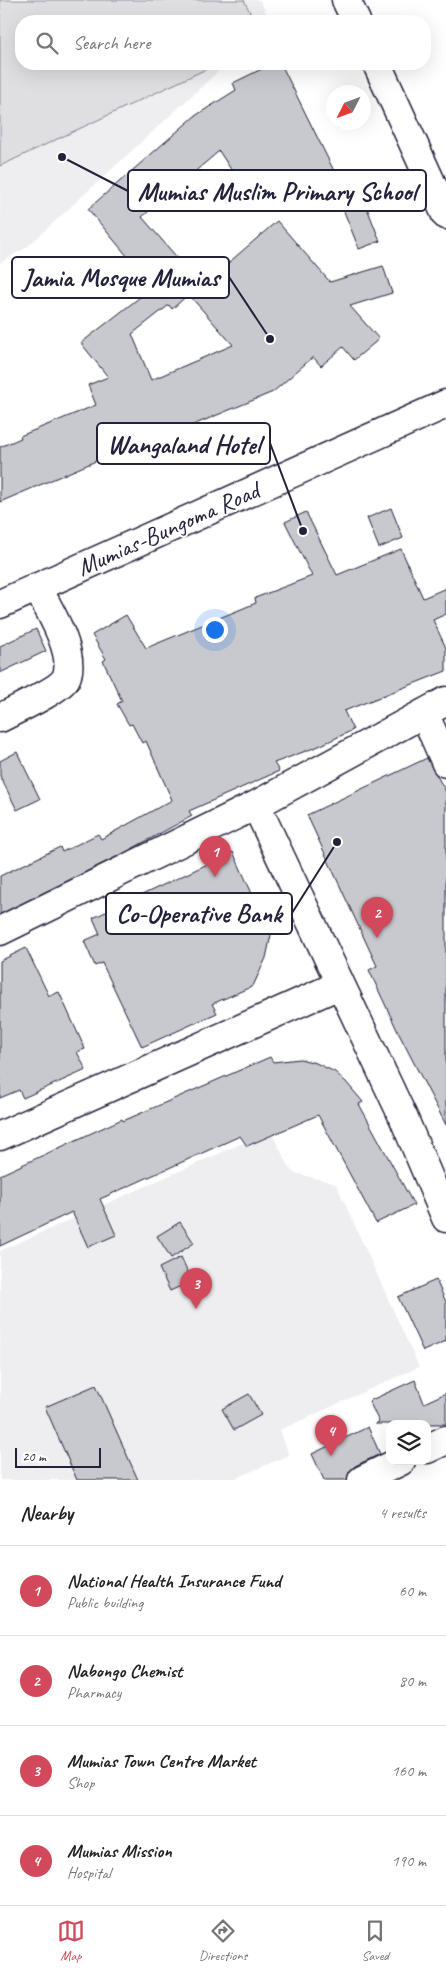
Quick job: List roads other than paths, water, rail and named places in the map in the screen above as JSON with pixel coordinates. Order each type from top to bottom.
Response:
[{"type":"street","points":[[346,0],[353,15]]},
{"type":"street","points":[[379,70],[446,216]]},
{"type":"street","name":"Mumias-Bungoma Road","points":[[0,604],[446,404]]},
{"type":"street","points":[[0,718],[55,689],[66,679],[68,668],[67,654],[58,627],[37,587]]},
{"type":"street","points":[[0,931],[256,805],[435,707],[446,763]]},
{"type":"street","points":[[256,805],[339,985],[404,1118],[446,1218]]},
{"type":"street","points":[[0,1136],[339,985]]},
{"type":"street","points":[[431,1447],[446,1440]]},
{"type":"street","points":[[362,1480],[393,1465]]},
{"type":"place","name":"Mumias Muslim Primary School","points":[[62,157]]},
{"type":"place","name":"Jamia Mosque Mumias","points":[[270,339]]},
{"type":"place","name":"Wangaland Hotel","points":[[303,531]]},
{"type":"place","name":"Co-Operative Bank","points":[[337,842]]},
{"type":"place","name":"National Health Insurance Fund","points":[[215,877]]},
{"type":"place","name":"Nabongo Chemist","points":[[377,938]]},
{"type":"place","name":"Mumias Town Centre Market","points":[[196,1309]]},
{"type":"place","name":"Mumias Mission","points":[[331,1456]]}]
